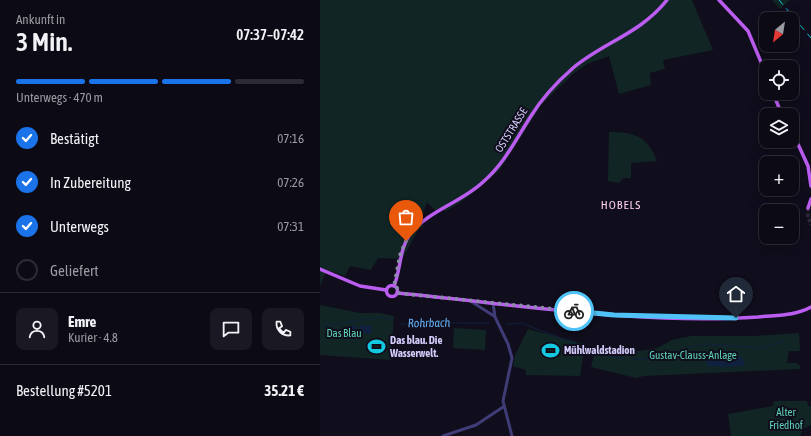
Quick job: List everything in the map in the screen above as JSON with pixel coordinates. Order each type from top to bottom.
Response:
[{"type":"main road","name":"OSTSTRASSE","points":[[394,286],[402,249],[414,230],[425,221],[472,191],[490,175],[508,155],[539,104],[567,74],[594,53],[638,28],[667,0]]},
{"type":"main road","points":[[719,0],[748,32],[760,60]]},
{"type":"main road","points":[[799,146],[808,166],[811,186]]},
{"type":"main road","points":[[808,208],[811,199]]},
{"type":"main road","points":[[320,269],[360,286],[386,290]]},
{"type":"main road","points":[[386,290],[389,286],[394,286],[397,288],[397,293]]},
{"type":"main road","points":[[386,290],[388,295],[391,296],[397,293],[614,315],[724,318],[791,314],[810,308]]},
{"type":"street","points":[[469,300],[496,319]]},
{"type":"street","points":[[493,303],[496,319],[508,344],[512,358],[504,393],[504,407],[512,436]]},
{"type":"street","points":[[443,436],[476,425],[504,407]]},
{"type":"green space","points":[[320,0],[692,0],[713,50],[663,60],[665,69],[650,73],[651,85],[619,94],[609,56],[587,64],[573,74],[542,104],[499,171],[464,200],[445,212],[444,209],[438,213],[427,202],[420,222],[424,226],[419,229],[402,259],[378,258],[371,270],[350,266],[345,276],[327,270],[320,286]]},
{"type":"green space","points":[[772,0],[790,0],[780,9]]},
{"type":"green space","points":[[609,132],[626,133],[639,137],[649,146],[657,161],[631,163],[631,178],[623,178],[619,183],[608,181]]},
{"type":"green space","name":"Das Blau","points":[[320,305],[360,313],[380,313],[394,316],[391,360],[320,355]]},
{"type":"green space","points":[[454,328],[486,330],[485,350],[453,348]]},
{"type":"green space","name":"Mühlwaldstadion","points":[[528,329],[585,344],[580,376],[526,375],[526,370],[513,366],[515,355]]},
{"type":"green space","name":"Gustav-Clauss-Anlage","points":[[799,333],[800,351],[789,351],[787,363],[798,363],[798,365],[800,365],[800,369],[644,376],[636,378],[591,367],[596,347],[618,352],[618,350],[639,351],[657,348],[672,340],[691,336],[753,336]]},
{"type":"green space","name":"Alter Friedhof","points":[[774,401],[807,401],[808,406],[811,406],[811,425],[803,429],[800,436],[731,436],[728,414],[773,406]]},
{"type":"water","points":[[358,325],[356,327],[357,333],[345,330],[348,326]]},
{"type":"water","points":[[360,325],[372,326],[371,334],[359,333]]},
{"type":"water","points":[[719,350],[732,353],[736,357],[741,357],[745,362],[743,366],[708,366],[705,359],[708,353]]},
{"type":"waterway","name":"Rohrbach","points":[[323,326],[380,317],[392,319]]},
{"type":"waterway","name":"Rohrbach","points":[[400,324],[458,323]]},
{"type":"waterway","name":"Rohrbach","points":[[460,323],[490,323]]},
{"type":"waterway","name":"Rohrbach","points":[[506,324],[521,323],[605,355],[624,359]]},
{"type":"waterway","name":"Rohrbach","points":[[632,359],[656,359],[694,346],[708,344],[761,348],[784,341]]},
{"type":"tunnel","points":[[808,208],[808,216],[811,225]]},
{"type":"railway","points":[[779,0],[811,38]]},
{"type":"way so far","points":[[406,241],[400,255],[397,277],[394,286],[397,288],[397,293],[574,311]]},
{"type":"place","name":"Das blau. Die Wasserwelt.","points":[[377,346]]},
{"type":"place","name":"Mühlwaldstadion","points":[[551,350]]},
{"type":"district","name":"HOBELS","points":[[621,205]]},
{"type":"route","points":[[574,311],[614,315],[736,318]]}]
